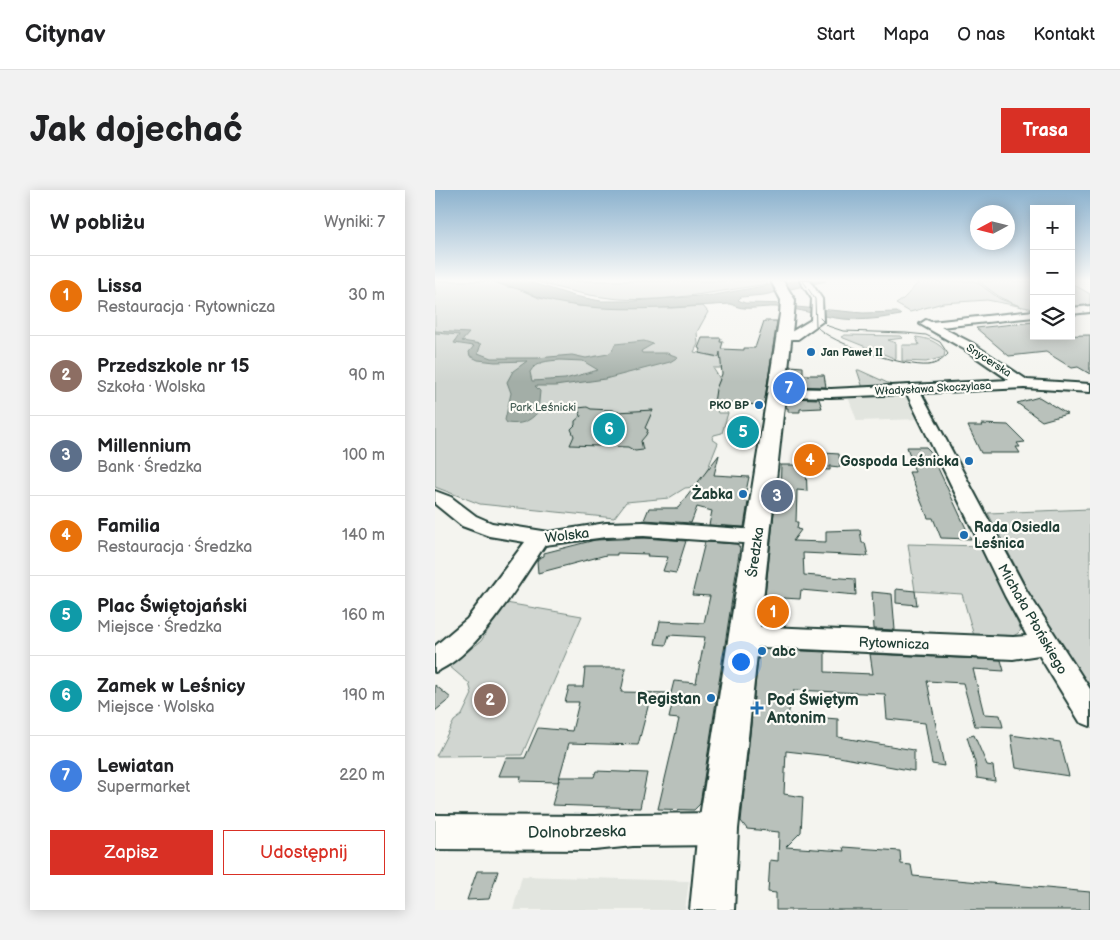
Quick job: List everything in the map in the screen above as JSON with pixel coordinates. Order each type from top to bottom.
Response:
[{"type":"main road","name":"Średzka","points":[[712,910],[718,830],[777,392],[789,336],[788,315]]},
{"type":"street","points":[[789,336],[813,325],[817,322],[818,315]]},
{"type":"street","name":"Snycerska","points":[[1024,384],[968,346],[928,325],[1028,315]]},
{"type":"street","name":"Władysława Skoczylasa","points":[[777,392],[831,393],[1024,384],[1090,388]]},
{"type":"street","name":"Michała Płońskiego","points":[[912,389],[1014,589],[1090,713]]},
{"type":"street","points":[[435,497],[444,501],[469,520],[489,529],[539,537]]},
{"type":"street","name":"Wolska","points":[[435,661],[476,626],[539,537],[549,539],[606,530],[644,529],[757,537]]},
{"type":"street","name":"Rytownicza","points":[[743,636],[1013,648],[1046,644]]},
{"type":"street","name":"Dolnobrzeska","points":[[435,832],[595,833],[633,830],[718,830]]},
{"type":"shaded area","points":[[819,315],[901,315],[851,320]]},
{"type":"shaded area","points":[[435,331],[469,333],[462,341],[481,344],[478,353],[491,358],[537,358],[572,355],[586,358],[608,354],[612,351],[615,344],[644,341],[653,344],[641,351],[642,353],[667,353],[678,357],[670,362],[605,379],[555,386],[535,386],[540,391],[538,412],[524,422],[512,424],[507,423],[505,420],[511,393],[507,382],[513,371],[527,361],[495,362],[478,360],[470,356],[469,352],[474,346],[454,343],[459,335],[435,333]],"holes":[[[560,360],[583,361],[598,370],[565,379],[532,381],[530,372],[539,364]]]},
{"type":"shaded area","points":[[907,395],[920,419],[857,421],[848,397]]},
{"type":"shaded area","points":[[522,876],[689,881],[685,910],[513,910]]},
{"type":"green space","name":"Park Leśnicki","points":[[435,315],[707,315],[697,332],[698,344],[694,352],[721,358],[722,368],[713,368],[720,379],[714,403],[718,413],[728,413],[722,433],[714,435],[712,439],[718,443],[706,473],[695,487],[685,488],[669,498],[626,502],[614,518],[480,504],[435,487]]},
{"type":"green space","points":[[845,335],[901,336],[903,338],[888,340],[896,343],[896,359],[841,337]]},
{"type":"green space","points":[[916,337],[928,339],[939,345],[945,351],[944,357],[926,362],[902,361],[902,345],[919,345]]},
{"type":"green space","points":[[857,370],[892,385],[891,387],[863,388]]},
{"type":"green space","points":[[1090,509],[1090,686],[1046,625],[988,513]]},
{"type":"green space","points":[[908,544],[980,546],[1021,630],[1011,637],[1005,638],[974,636],[962,594],[915,591]]},
{"type":"green space","points":[[506,603],[582,616],[522,755],[436,756],[454,721],[462,715],[472,694],[469,683],[449,666],[481,641]]},
{"type":"building","points":[[764,321],[777,321],[764,405],[714,403],[716,389],[722,374],[720,352],[719,357],[699,353],[701,349],[698,348],[702,338],[721,338],[720,342],[723,342],[721,349],[744,350],[744,348],[755,348]]},
{"type":"building","points":[[1030,322],[1030,340],[1075,340],[1075,335],[1090,335],[1090,374],[1078,367],[1072,368],[1046,352],[1009,356],[976,328]]},
{"type":"building","points":[[790,366],[803,367],[803,375],[824,375],[826,387],[788,386]]},
{"type":"building","points":[[1039,397],[1067,414],[1042,421],[1017,403]]},
{"type":"building","points":[[787,398],[819,399],[822,408],[800,409],[800,412],[788,412],[788,408],[786,408]]},
{"type":"building","points":[[587,407],[617,412],[653,410],[645,428],[648,430],[641,441],[643,450],[635,451],[628,447],[570,445],[574,436],[571,429],[575,425],[575,421],[581,416],[578,408]]},
{"type":"building","points":[[981,424],[1008,425],[1025,442],[1017,443],[1020,447],[1016,447],[1020,453],[981,453],[968,426],[982,426]]},
{"type":"building","points":[[907,447],[926,447],[930,451],[971,539],[941,538],[933,518],[928,518],[909,472],[915,472]]},
{"type":"building","points":[[808,452],[839,454],[840,467],[830,466],[830,470],[808,469]]},
{"type":"building","points":[[719,455],[714,475],[749,477],[744,501],[748,502],[744,527],[709,525],[712,511],[697,507],[691,523],[644,520],[649,508],[678,508]]},
{"type":"building","points":[[781,465],[806,465],[807,491],[797,490],[796,522],[798,522],[797,529],[801,530],[793,541],[826,542],[826,531],[860,530],[862,543],[865,543],[868,556],[803,553],[804,575],[855,579],[856,595],[801,590],[800,599],[783,598],[781,626],[762,625],[776,494],[780,493]]},
{"type":"building","points":[[644,538],[686,541],[676,573],[663,571],[668,557],[617,553],[617,555],[606,555],[538,573],[537,561],[544,556],[544,553],[595,540]]},
{"type":"building","points":[[705,542],[737,544],[740,548],[700,804],[694,810],[658,809],[679,719],[669,718],[672,705],[649,703],[638,745],[569,743],[558,782],[520,781],[521,776],[499,776],[506,758],[525,758],[538,728],[572,731],[579,702],[565,702],[569,687],[583,687],[585,668],[626,668],[621,692],[671,693],[674,681],[696,683],[705,637],[669,635],[666,645],[655,644],[660,621],[704,623],[710,596],[692,595]]},
{"type":"building","points":[[896,589],[915,591],[917,605],[896,603]]},
{"type":"building","points":[[872,592],[892,594],[895,630],[874,629]]},
{"type":"building","points":[[759,649],[825,652],[825,672],[873,674],[870,654],[1001,660],[1004,671],[973,669],[984,714],[1000,715],[1003,727],[975,726],[963,683],[927,681],[944,766],[932,764],[925,723],[887,719],[885,694],[794,690],[788,715],[838,719],[838,737],[914,750],[914,771],[839,757],[786,751],[784,794],[803,797],[801,832],[786,847],[844,851],[843,847],[900,851],[901,864],[911,865],[913,876],[1090,892],[1090,910],[776,910],[776,893],[768,892],[770,860],[778,861],[779,832],[747,829],[741,821]]},
{"type":"building","points":[[435,685],[451,698],[435,711]]},
{"type":"building","points":[[974,735],[987,765],[993,766],[995,781],[977,778],[975,762],[967,737]]},
{"type":"building","points":[[1011,735],[1060,742],[1069,776],[1016,768]]},
{"type":"building","points":[[596,771],[647,773],[640,808],[552,805],[560,777],[594,777]]},
{"type":"building","points":[[477,871],[498,871],[489,899],[467,900]]},
{"type":"tram line","points":[[816,315],[816,326],[824,333],[869,353],[917,365],[934,364],[948,354],[940,342],[926,335],[843,331],[828,326],[820,318]]},
{"type":"place","name":"Jan Paweł II","points":[[811,352]]},
{"type":"place","name":"Lewiatan","points":[[789,388]]},
{"type":"place","name":"PKO BP","points":[[759,405]]},
{"type":"place","name":"Zamek w Leśnicy","points":[[609,429]]},
{"type":"place","name":"Plac Świętojański","points":[[743,432]]},
{"type":"place","name":"Familia","points":[[810,460]]},
{"type":"place","name":"Gospoda Leśnicka","points":[[969,461]]},
{"type":"place","name":"Żabka","points":[[743,494]]},
{"type":"place","name":"Millennium","points":[[777,496]]},
{"type":"place","name":"Rada Osiedla Leśnica","points":[[964,535]]},
{"type":"place","name":"Lissa","points":[[773,612]]},
{"type":"place","name":"abc","points":[[762,651]]},
{"type":"place","name":"Registan","points":[[711,698]]},
{"type":"place","name":"Przedszkole nr 15","points":[[490,700]]},
{"type":"place","name":"Pod Świętym Antonim","points":[[757,708]]}]
